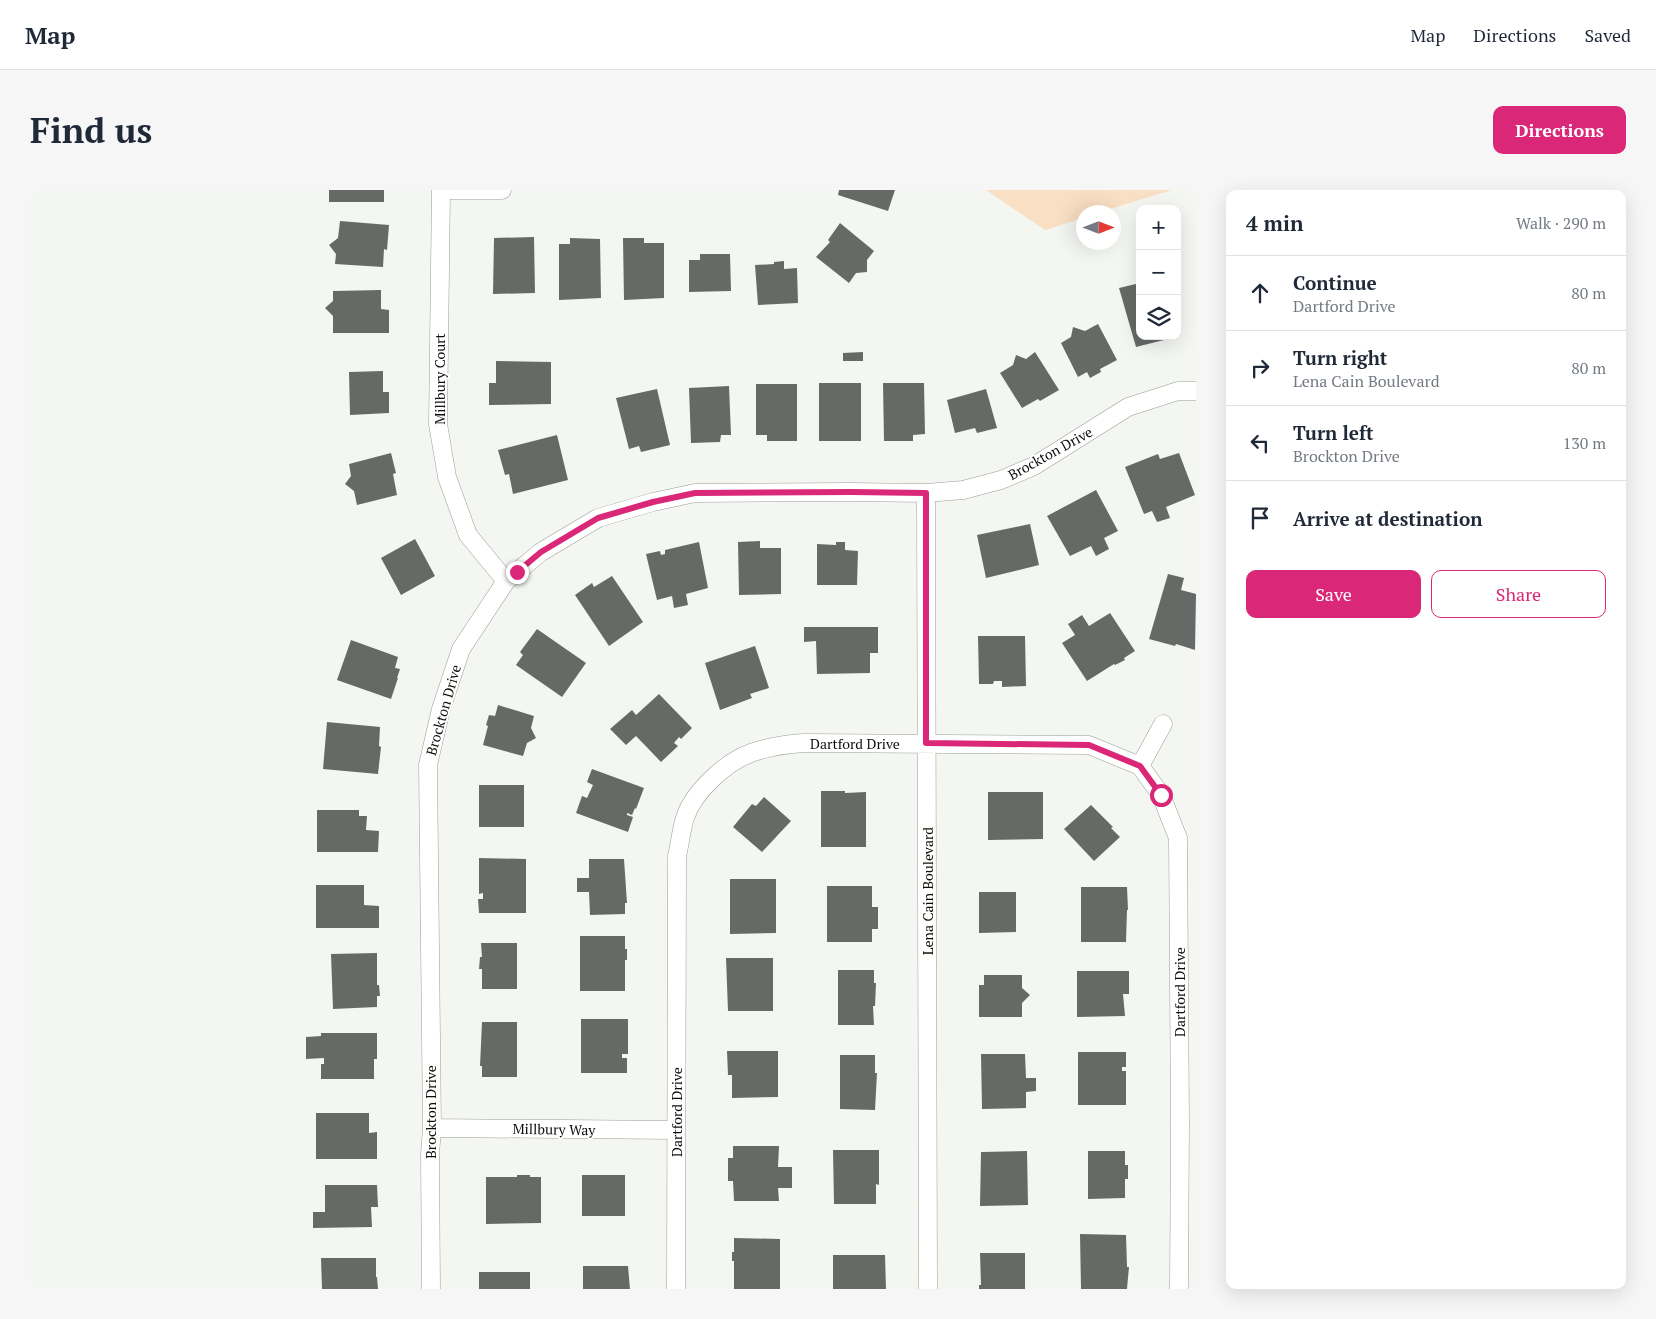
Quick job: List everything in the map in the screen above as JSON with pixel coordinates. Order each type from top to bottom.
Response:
[{"type":"street","points":[[441,190],[502,190]]},
{"type":"street","name":"Millbury Court","points":[[441,190],[438,424],[447,476],[468,535],[506,581]]},
{"type":"street","name":"Brockton Drive","points":[[431,1289],[430,1156],[432,1128],[428,765],[441,709],[461,649],[506,581],[541,552],[598,518],[653,502],[686,495],[739,492],[926,493],[964,490],[1001,480],[1034,466],[1128,407],[1178,391],[1196,391]]},
{"type":"street","name":"Lena Cain Boulevard","points":[[926,493],[928,1289]]},
{"type":"street","points":[[1140,766],[1163,724]]},
{"type":"street","name":"Dartford Drive","points":[[676,1289],[677,856],[685,817],[700,792],[726,766],[750,753],[781,745],[804,743],[1089,745],[1140,766],[1161,795],[1178,838],[1188,1123],[1179,1289]]},
{"type":"street","name":"Millbury Way","points":[[432,1128],[676,1130]]},
{"type":"shaded area","points":[[986,190],[1172,190],[1121,206],[1076,205],[1076,220],[1045,230]]},
{"type":"building","points":[[329,190],[384,190],[384,202],[329,202]]},
{"type":"building","points":[[839,190],[895,190],[888,211],[838,195]]},
{"type":"building","points":[[340,221],[389,225],[387,250],[384,249],[383,267],[335,264],[336,254],[329,245],[338,238]]},
{"type":"building","points":[[840,223],[874,251],[867,260],[867,272],[856,273],[849,283],[816,257],[830,242],[828,240]]},
{"type":"building","points":[[534,237],[535,293],[493,294],[494,238]]},
{"type":"building","points":[[570,238],[600,239],[601,298],[559,300],[559,244],[570,244]]},
{"type":"building","points":[[623,238],[644,238],[644,243],[664,243],[664,298],[624,300]]},
{"type":"building","points":[[700,254],[730,254],[731,291],[689,292],[689,260],[700,260]]},
{"type":"building","points":[[784,261],[784,269],[797,268],[798,303],[758,305],[755,265],[774,264],[774,262]]},
{"type":"building","points":[[1136,284],[1136,340],[1164,340],[1136,347],[1119,288]]},
{"type":"building","points":[[381,290],[381,309],[389,310],[389,333],[333,333],[333,316],[325,308],[333,301],[333,291]]},
{"type":"building","points":[[1098,324],[1117,360],[1100,369],[1101,372],[1090,378],[1087,372],[1078,377],[1061,343],[1071,337],[1073,327],[1085,331]]},
{"type":"building","points":[[863,352],[863,361],[843,361],[843,353]]},
{"type":"building","points":[[1035,352],[1059,390],[1040,401],[1038,399],[1022,408],[1000,373],[1013,365],[1016,355],[1026,359]]},
{"type":"building","points":[[496,361],[551,362],[551,404],[489,405],[489,383],[496,383]]},
{"type":"building","points":[[383,371],[383,392],[389,392],[389,413],[350,415],[349,372]]},
{"type":"building","points":[[819,383],[861,383],[861,441],[819,441]]},
{"type":"building","points":[[883,383],[924,383],[925,434],[913,435],[913,441],[884,441]]},
{"type":"building","points":[[756,384],[797,384],[797,441],[767,441],[767,435],[756,435]]},
{"type":"building","points":[[729,386],[731,435],[721,435],[720,442],[691,443],[689,388]]},
{"type":"building","points":[[657,389],[670,445],[641,452],[639,446],[629,449],[616,398]]},
{"type":"building","points":[[986,389],[997,428],[977,433],[975,428],[955,433],[947,400]]},
{"type":"building","points":[[557,435],[568,480],[513,494],[509,474],[505,475],[498,450]]},
{"type":"building","points":[[391,453],[396,473],[393,474],[397,495],[357,505],[354,491],[345,484],[351,476],[349,464]]},
{"type":"building","points":[[1179,453],[1195,495],[1166,507],[1170,518],[1157,522],[1152,511],[1144,514],[1125,467],[1158,454],[1160,459]]},
{"type":"building","points":[[1096,490],[1118,531],[1104,538],[1109,549],[1096,556],[1091,546],[1070,556],[1047,516]]},
{"type":"building","points":[[1030,524],[1039,565],[986,578],[977,535]]},
{"type":"building","points":[[415,539],[435,576],[401,595],[381,558]]},
{"type":"building","points":[[760,541],[760,548],[781,548],[781,594],[739,595],[738,542]]},
{"type":"building","points":[[699,542],[708,588],[686,594],[688,605],[674,608],[672,596],[657,600],[646,554],[660,551],[661,555],[665,554],[665,550]]},
{"type":"building","points":[[836,542],[845,542],[845,550],[858,551],[857,585],[817,585],[817,544],[836,545]]},
{"type":"building","points":[[1168,574],[1184,578],[1181,590],[1196,594],[1195,650],[1149,639]]},
{"type":"building","points":[[612,576],[643,622],[609,646],[575,595],[592,583],[594,587]]},
{"type":"building","points":[[1110,613],[1135,651],[1124,658],[1125,660],[1114,664],[1087,681],[1062,643],[1075,635],[1068,624],[1082,615],[1089,626]]},
{"type":"building","points":[[804,627],[878,627],[878,653],[870,653],[870,673],[817,674],[816,641],[804,642]]},
{"type":"building","points":[[537,629],[586,663],[562,697],[516,665],[523,655],[520,652]]},
{"type":"building","points":[[978,636],[1025,636],[1026,686],[1002,687],[1002,681],[994,681],[993,684],[979,684]]},
{"type":"building","points":[[351,640],[398,657],[395,668],[400,669],[391,699],[337,680]]},
{"type":"building","points":[[755,646],[769,688],[750,694],[752,698],[720,710],[705,663]]},
{"type":"building","points":[[659,694],[692,728],[681,739],[679,737],[674,743],[678,746],[661,762],[636,736],[626,745],[610,729],[632,710],[636,715]]},
{"type":"building","points":[[498,705],[534,716],[531,728],[536,738],[527,743],[523,756],[483,745],[489,715],[495,716]]},
{"type":"building","points":[[327,722],[380,727],[379,746],[381,747],[378,774],[323,769]]},
{"type":"building","points":[[592,769],[644,788],[632,815],[627,813],[627,815],[633,817],[628,832],[576,813],[582,796],[587,798],[593,785],[587,782]]},
{"type":"building","points":[[479,785],[524,785],[524,827],[479,827]]},
{"type":"building","points":[[821,791],[866,792],[866,847],[821,847]]},
{"type":"building","points":[[988,792],[1043,792],[1043,839],[988,840]]},
{"type":"building","points":[[764,797],[791,821],[762,852],[733,827],[752,804],[756,806]]},
{"type":"building","points":[[1091,805],[1113,827],[1111,828],[1120,837],[1094,861],[1064,829]]},
{"type":"building","points":[[317,810],[359,810],[359,816],[367,816],[366,830],[379,831],[378,852],[317,852]]},
{"type":"building","points":[[479,858],[526,859],[526,913],[479,913],[478,899],[483,899],[483,893],[479,894]]},
{"type":"building","points":[[589,859],[624,859],[627,903],[625,903],[625,914],[590,915],[589,892],[577,892],[577,878],[589,878]]},
{"type":"building","points":[[730,879],[776,879],[776,933],[730,934]]},
{"type":"building","points":[[316,885],[364,885],[364,905],[379,906],[379,928],[316,928]]},
{"type":"building","points":[[827,886],[872,886],[872,907],[878,907],[878,929],[872,929],[872,942],[827,942]]},
{"type":"building","points":[[1081,887],[1127,887],[1126,942],[1081,942]]},
{"type":"building","points":[[979,892],[1016,892],[1016,932],[979,933]]},
{"type":"building","points":[[580,936],[625,936],[627,960],[625,960],[625,991],[580,991]]},
{"type":"building","points":[[481,943],[517,943],[517,989],[482,989],[482,969],[479,969],[480,957],[482,957]]},
{"type":"building","points":[[377,953],[377,985],[379,985],[380,996],[377,996],[377,1007],[333,1009],[331,954]]},
{"type":"building","points":[[726,958],[773,958],[773,1011],[728,1011]]},
{"type":"building","points":[[838,970],[874,970],[874,983],[876,983],[875,1006],[873,1006],[874,1025],[838,1025]]},
{"type":"building","points":[[1077,971],[1129,971],[1129,994],[1123,994],[1125,1016],[1077,1017]]},
{"type":"building","points":[[984,975],[1022,975],[1022,988],[1030,995],[1022,1003],[1022,1017],[979,1017],[979,985],[984,985]]},
{"type":"building","points":[[581,1019],[628,1019],[628,1054],[622,1054],[622,1058],[627,1058],[627,1073],[581,1073]]},
{"type":"building","points":[[482,1022],[517,1022],[517,1077],[482,1077],[482,1066],[480,1066]]},
{"type":"building","points":[[321,1033],[377,1033],[377,1059],[374,1059],[374,1079],[321,1079],[321,1064],[324,1064],[324,1058],[306,1059],[306,1037],[321,1036]]},
{"type":"building","points":[[727,1051],[778,1051],[778,1097],[732,1098],[732,1075],[728,1075]]},
{"type":"building","points":[[1078,1052],[1126,1052],[1126,1067],[1122,1067],[1122,1071],[1126,1071],[1126,1105],[1078,1105]]},
{"type":"building","points":[[981,1054],[1025,1054],[1026,1078],[1036,1078],[1036,1091],[1026,1092],[1026,1108],[982,1109]]},
{"type":"building","points":[[840,1055],[875,1055],[875,1073],[877,1073],[875,1110],[840,1109]]},
{"type":"building","points":[[316,1113],[369,1113],[369,1133],[377,1132],[377,1159],[316,1159]]},
{"type":"building","points":[[733,1146],[779,1146],[778,1167],[792,1167],[792,1188],[778,1188],[779,1201],[734,1201],[733,1181],[728,1181],[728,1158],[733,1158]]},
{"type":"building","points":[[833,1150],[879,1150],[879,1185],[876,1184],[876,1204],[834,1204]]},
{"type":"building","points":[[1027,1151],[1028,1205],[980,1206],[981,1152]]},
{"type":"building","points":[[1088,1151],[1125,1151],[1128,1179],[1125,1179],[1125,1198],[1088,1199]]},
{"type":"building","points":[[517,1175],[541,1177],[541,1223],[486,1224],[486,1177],[517,1177]]},
{"type":"building","points":[[582,1175],[625,1175],[625,1216],[582,1216]]},
{"type":"building","points":[[325,1185],[377,1185],[378,1207],[371,1207],[372,1227],[313,1228],[313,1212],[325,1212]]},
{"type":"building","points":[[1080,1234],[1126,1235],[1127,1267],[1129,1267],[1127,1289],[1081,1289]]},
{"type":"building","points":[[734,1238],[780,1239],[780,1289],[734,1289],[734,1261],[732,1261],[732,1252],[734,1252]]},
{"type":"building","points":[[980,1253],[1025,1253],[1025,1289],[979,1289],[979,1285],[981,1285]]},
{"type":"building","points":[[833,1255],[885,1255],[886,1289],[833,1289]]},
{"type":"building","points":[[321,1258],[376,1258],[378,1289],[322,1289]]},
{"type":"building","points":[[583,1266],[628,1266],[630,1289],[583,1289]]},
{"type":"building","points":[[479,1272],[530,1272],[530,1289],[479,1289]]},
{"type":"route","points":[[517,572],[541,552],[598,518],[653,502],[695,493],[926,493],[926,743],[1089,745],[1140,766],[1161,795]]}]
